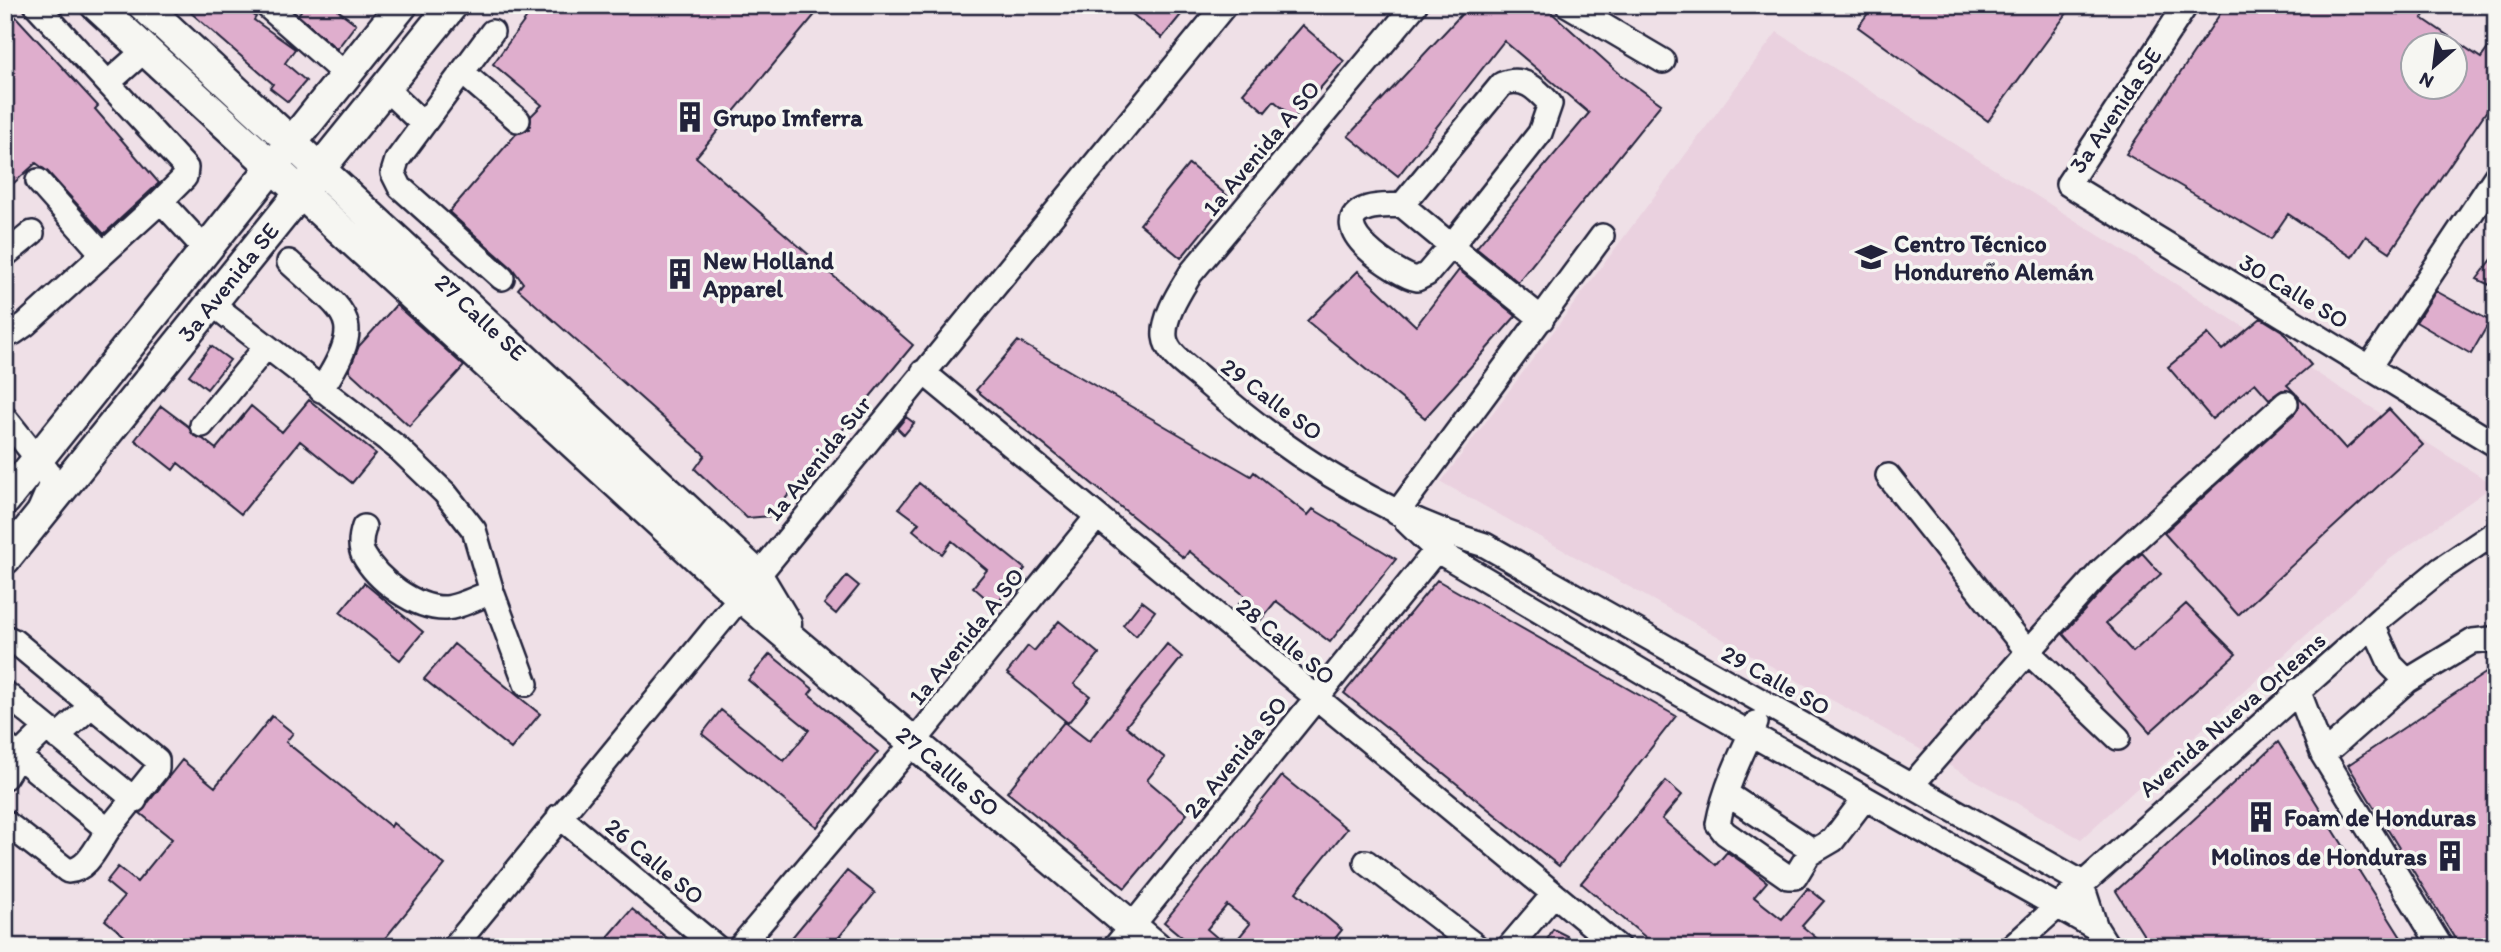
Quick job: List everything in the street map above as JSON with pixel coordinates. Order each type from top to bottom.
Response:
[{"type":"main road","name":"27 Calle SE","points":[[96,5],[300,192],[748,584]]},
{"type":"main road","name":"27 Calle SE","points":[[143,5],[293,141],[748,584],[799,645]]},
{"type":"main road","name":"3a Avenida SE","points":[[6,496],[402,5]]},
{"type":"main road","name":"3a Avenida SE","points":[[5,559],[452,5]]},
{"type":"main road","name":"27 Callle SO","points":[[799,645],[914,742],[1123,937],[1156,947]]},
{"type":"street","points":[[5,333],[13,334],[26,324],[161,201],[185,177],[186,168],[36,5]]},
{"type":"street","points":[[266,5],[346,75]]},
{"type":"street","name":"1a Avenida Sur","points":[[454,947],[748,584],[1225,5]]},
{"type":"street","name":"1a Avenida A SO","points":[[1165,335],[1177,296],[1191,273],[1415,5]]},
{"type":"street","points":[[1568,5],[1663,61]]},
{"type":"street","name":"3a Avenida SE","points":[[2068,181],[2186,5]]},
{"type":"street","points":[[492,32],[397,160],[393,173],[400,187],[502,278]]},
{"type":"street","points":[[109,82],[145,50]]},
{"type":"street","points":[[462,72],[518,120]]},
{"type":"street","points":[[1402,205],[1502,83],[1512,80],[1523,82],[1538,91],[1550,104],[1540,134],[1451,246],[1427,274],[1417,279],[1407,277],[1364,248],[1357,239],[1353,225],[1358,214],[1368,208],[1402,205],[1451,246],[1542,319]]},
{"type":"street","points":[[385,88],[423,124]]},
{"type":"street","points":[[2369,367],[2496,176]]},
{"type":"street","points":[[38,181],[102,253]]},
{"type":"street","name":"30 Calle SO","points":[[2068,181],[2069,185],[2496,445]]},
{"type":"street","points":[[161,201],[206,250]]},
{"type":"street","points":[[5,255],[32,233]]},
{"type":"street","points":[[1397,513],[1602,236]]},
{"type":"street","points":[[289,262],[343,313],[349,333],[348,346],[321,390]]},
{"type":"street","points":[[212,303],[265,348],[398,448],[445,493],[474,530],[492,592],[526,684]]},
{"type":"street","name":"29 Calle SO","points":[[1165,335],[1170,351],[1236,409],[1331,475],[1397,513],[1680,694],[2057,905],[2102,937]]},
{"type":"street","points":[[202,425],[265,348]]},
{"type":"street","name":"28 Calle SO","points":[[923,372],[1618,947]]},
{"type":"street","points":[[1911,786],[2102,570],[2286,403]]},
{"type":"street","points":[[5,418],[48,472],[50,486],[33,524]]},
{"type":"street","points":[[1888,476],[2028,652],[2118,738]]},
{"type":"street","name":"1a Avenida A SO","points":[[740,947],[914,742],[1096,517]]},
{"type":"street","points":[[364,527],[360,542],[363,554],[385,579],[411,601],[425,607],[449,608],[492,592]]},
{"type":"street","name":"Avenida Nueva Orleans","points":[[2012,947],[2081,882],[2372,625],[2441,569],[2496,532]]},
{"type":"street","name":"29 Calle SO","points":[[1442,542],[1485,545],[2081,882],[2102,937]]},
{"type":"street","name":"2a Avenida SO","points":[[1123,937],[1442,542]]},
{"type":"street","points":[[2372,625],[2391,664],[2407,681]]},
{"type":"street","points":[[5,637],[157,760],[155,774],[108,830],[85,866],[78,871],[68,871],[5,822]]},
{"type":"street","points":[[2323,755],[2407,681],[2473,641],[2491,639],[2496,643]]},
{"type":"street","points":[[1680,694],[1697,666]]},
{"type":"street","points":[[2298,690],[2323,755],[2441,947]]},
{"type":"street","points":[[5,693],[135,800]]},
{"type":"street","points":[[1727,794],[1810,848],[1795,877],[1788,877],[1725,833],[1718,824],[1727,794],[1765,704]]},
{"type":"street","points":[[11,751],[52,732],[92,705]]},
{"type":"street","points":[[5,776],[11,751]]},
{"type":"street","points":[[11,751],[108,830]]},
{"type":"street","points":[[1809,854],[1833,840],[1865,798]]},
{"type":"street","name":"26 Calle SO","points":[[559,816],[716,947]]},
{"type":"street","points":[[1366,862],[1478,947]]},
{"type":"street","points":[[1509,947],[1554,894]]},
{"type":"shaded area","name":"Centro Técnico Hondureño Alemán","points":[[1777,32],[2494,485],[2390,559],[2081,839],[1441,482]]},
{"type":"building","points":[[5,5],[98,106],[95,109],[159,183],[104,234],[48,172],[36,163],[5,191]]},
{"type":"building","points":[[182,5],[242,5],[256,17],[254,20],[295,49],[285,63],[306,81],[288,102],[270,88],[273,84]]},
{"type":"building","points":[[305,5],[331,5],[356,24],[337,49],[298,15]]},
{"type":"building","name":"New Holland Apparel","points":[[515,5],[823,5],[696,157],[913,345],[771,516],[747,518],[695,469],[705,455],[518,289],[523,283],[512,268],[449,212],[516,134],[529,129],[531,116],[542,105],[493,64],[528,16]]},
{"type":"building","points":[[1121,5],[1189,5],[1162,38]]},
{"type":"building","points":[[1470,5],[1543,5],[1621,75],[1661,104],[1518,282],[1476,248],[1589,113],[1504,41],[1398,176],[1348,136]]},
{"type":"building","points":[[1874,5],[2073,5],[1988,121],[1858,27]]},
{"type":"building","points":[[2226,5],[2431,5],[2422,18],[2443,32],[2400,32],[2400,102],[2470,102],[2470,51],[2481,58],[2496,37],[2496,97],[2390,252],[2366,236],[2352,257],[2288,214],[2271,239],[2126,154]]},
{"type":"building","points":[[1302,25],[1344,61],[1294,118],[1274,101],[1265,112],[1243,93]]},
{"type":"building","points":[[1189,164],[1230,198],[1181,258],[1140,224]]},
{"type":"building","points":[[2496,254],[2496,288],[2477,279]]},
{"type":"building","points":[[1459,270],[1516,316],[1425,418],[1307,321],[1358,271],[1416,326]]},
{"type":"building","points":[[2436,291],[2490,321],[2471,354],[2416,322]]},
{"type":"building","points":[[396,305],[464,366],[409,426],[349,371],[359,346]]},
{"type":"building","points":[[2261,318],[2282,331],[2311,365],[2287,385],[2294,392],[2282,390],[2269,399],[2255,383],[2212,419],[2168,367],[2208,334],[2222,350]]},
{"type":"building","points":[[1018,341],[1251,476],[1254,472],[1308,515],[1313,509],[1396,559],[1330,642],[1276,601],[1259,622],[1238,605],[1245,596],[1189,551],[1184,558],[976,390]]},
{"type":"building","points":[[211,346],[230,360],[207,389],[189,375]]},
{"type":"building","points":[[2298,396],[2346,449],[2389,409],[2423,445],[2238,615],[2164,533],[2295,413],[2299,407]]},
{"type":"building","points":[[309,400],[376,454],[352,483],[300,441],[241,514],[178,463],[173,470],[135,440],[161,406],[189,427],[194,436],[216,449],[251,406],[282,432]]},
{"type":"building","points":[[906,417],[914,423],[904,435],[897,428]]},
{"type":"building","points":[[919,483],[1025,569],[995,606],[973,587],[987,570],[952,541],[942,554],[913,530],[919,523],[899,508]]},
{"type":"building","points":[[2142,553],[2161,574],[2106,623],[2133,652],[2186,604],[2236,654],[2150,732],[2063,634],[2112,580]]},
{"type":"building","points":[[847,576],[859,586],[836,614],[824,604]]},
{"type":"building","points":[[1437,580],[1676,716],[1559,866],[1344,693]]},
{"type":"building","points":[[364,583],[423,632],[400,660],[340,612]]},
{"type":"building","points":[[1142,601],[1155,611],[1136,636],[1123,625]]},
{"type":"building","points":[[1059,621],[1099,654],[1074,684],[1090,696],[1068,723],[1007,673],[1028,646],[1034,651]]},
{"type":"building","points":[[454,644],[540,714],[511,749],[424,679]]},
{"type":"building","points":[[1167,644],[1182,657],[1126,726],[1165,758],[1147,780],[1187,814],[1125,888],[1007,792],[1064,722],[1089,741]]},
{"type":"building","points":[[770,654],[813,689],[809,694],[878,752],[817,827],[702,734],[721,710],[784,761],[809,730],[748,680]]},
{"type":"building","name":"Molinos de Honduras","points":[[2496,666],[2496,947],[2460,947],[2348,765]]},
{"type":"building","points":[[272,716],[293,733],[286,742],[391,827],[393,823],[445,865],[378,947],[138,947],[105,920],[124,897],[106,882],[118,867],[137,882],[172,839],[140,813],[182,760],[215,787]]},
{"type":"building","name":"Foam de Honduras","points":[[2278,742],[2407,947],[2151,947],[2116,891]]},
{"type":"building","points":[[1282,776],[1347,829],[1296,892],[1342,930],[1328,947],[1231,947],[1250,924],[1227,905],[1207,929],[1228,947],[1194,947],[1164,922]]},
{"type":"building","points":[[1666,781],[1682,795],[1662,819],[1716,865],[1727,852],[1767,882],[1754,897],[1782,919],[1808,888],[1824,901],[1802,926],[1827,947],[1657,947],[1581,883]]},
{"type":"building","points":[[847,871],[875,893],[831,947],[784,947]]},
{"type":"building","points":[[632,909],[678,947],[619,947],[608,937]]},
{"type":"building","points":[[1553,929],[1567,936],[1561,947],[1543,947]]},
{"type":"place","name":"Grupo Imferra","points":[[690,117]]},
{"type":"place","name":"Centro Técnico Hondureño Alemán","points":[[1871,257]]},
{"type":"place","name":"New Holland Apparel","points":[[680,274]]},
{"type":"place","name":"Foam de Honduras","points":[[2261,817]]},
{"type":"place","name":"Molinos de Honduras","points":[[2450,856]]}]
